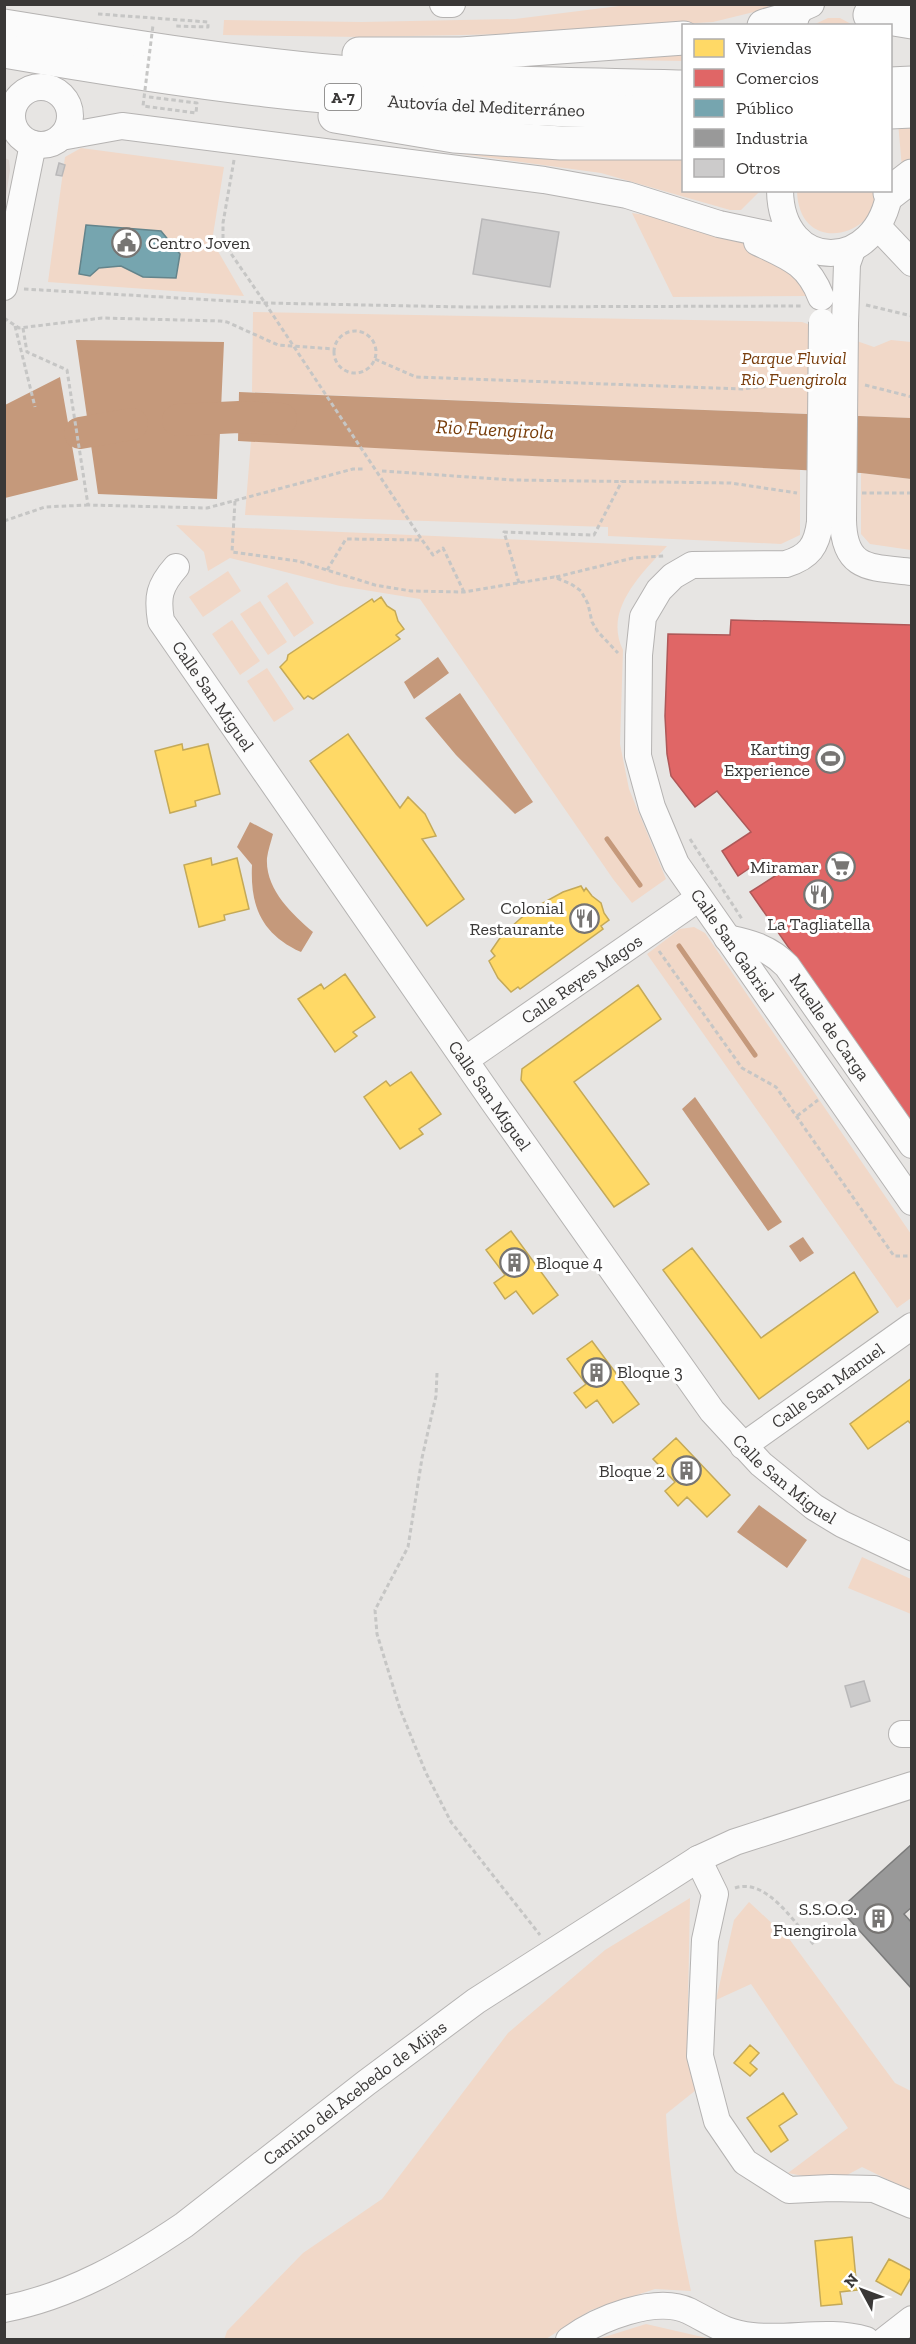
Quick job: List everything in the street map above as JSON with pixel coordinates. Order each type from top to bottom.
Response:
[{"type":"highway","points":[[863,11],[912,22]]},
{"type":"highway","name":"Autovía del Mediterráneo","points":[[4,26],[143,36],[338,72],[451,81],[682,87]]},
{"type":"highway","points":[[143,36],[327,54],[461,54],[682,38]]},
{"type":"highway","name":"Autovía del Mediterráneo","points":[[4,51],[155,87],[268,90],[450,106],[682,114]]},
{"type":"highway","points":[[892,84],[912,83]]},
{"type":"highway","points":[[155,87],[454,136],[561,143],[682,143]]},
{"type":"highway","points":[[892,112],[912,111]]},
{"type":"street","points":[[443,4],[452,4]]},
{"type":"street","points":[[10,287],[17,132],[12,117],[11,99],[42,87],[50,89],[83,110],[122,126],[544,180],[627,195],[719,224],[806,245],[830,254],[852,250],[867,240],[878,227],[897,186]]},
{"type":"street","points":[[61,137],[69,122],[70,114],[64,99]]},
{"type":"street","points":[[17,132],[47,144],[61,137],[122,126]]},
{"type":"street","points":[[693,215],[754,218],[766,210],[780,193]]},
{"type":"street","points":[[780,193],[783,219],[789,231],[806,245],[820,263],[831,311],[832,521],[851,556],[859,563],[869,567],[912,572]]},
{"type":"street","points":[[719,224],[799,262],[815,280],[831,311]]},
{"type":"street","points":[[878,227],[912,263]]},
{"type":"street","points":[[831,311],[852,250]]},
{"type":"street","points":[[692,565],[786,564],[801,560],[832,521]]},
{"type":"street","name":"Calle San Gabriel","points":[[692,565],[673,576],[650,603],[643,617],[639,655],[638,756],[643,779],[663,837],[676,864],[699,898],[912,1202]]},
{"type":"street","name":"Calle San Miguel","points":[[176,567],[165,580],[158,601],[161,621],[712,1411],[743,1446],[787,1487],[814,1507],[842,1524],[912,1557]]},
{"type":"street","name":"Calle Reyes Magos","points":[[465,1060],[699,898]]},
{"type":"street","name":"Muelle de Carga","points":[[727,938],[760,946],[779,957],[912,1145]]},
{"type":"street","name":"Calle San Manuel","points":[[743,1446],[912,1326]]},
{"type":"street","name":"Camino del Acebedo de Mijas","points":[[4,2309],[35,2303],[94,2280],[155,2244],[184,2225],[433,2031],[553,1950],[698,1859],[735,1842],[912,1785]]},
{"type":"street","points":[[698,1859],[715,1894],[705,1940],[700,2056],[717,2121],[745,2162],[789,2190],[874,2189],[912,2205]]},
{"type":"street","points":[[569,2340],[586,2327],[644,2307],[669,2305],[688,2311],[726,2331],[753,2336],[847,2334],[866,2340]]},
{"type":"street","points":[[885,2340],[912,2319]]},
{"type":"path","points":[[98,14],[208,22],[208,27],[164,25]]},
{"type":"path","points":[[143,36],[143,106],[196,112],[197,104],[155,87]]},
{"type":"path","points":[[237,141],[223,242],[422,540],[433,555],[443,548],[465,592]]},
{"type":"path","points":[[10,287],[264,303],[831,311],[867,305],[912,316]]},
{"type":"path","points":[[4,318],[15,326],[23,328],[102,318],[220,321],[279,345],[334,349]]},
{"type":"path","points":[[15,326],[35,407]]},
{"type":"path","points":[[23,328],[27,352],[67,370],[88,506]]},
{"type":"path","points":[[352,331],[358,331],[365,333],[374,342],[375,359],[363,371],[349,372],[338,363],[334,349],[340,337],[352,331]]},
{"type":"path","points":[[375,359],[416,377],[742,389],[798,384]]},
{"type":"path","points":[[860,384],[912,397]]},
{"type":"path","points":[[4,521],[45,507],[207,508],[353,469],[363,469]]},
{"type":"path","points":[[382,471],[513,480],[731,483],[797,493]]},
{"type":"path","points":[[519,583],[504,532],[594,535],[622,481]]},
{"type":"path","points":[[862,493],[912,493]]},
{"type":"path","points":[[235,501],[232,552],[298,561],[375,585],[402,590],[465,592],[554,577],[633,558],[688,556],[692,565]]},
{"type":"path","points":[[327,570],[346,539],[422,540]]},
{"type":"path","points":[[554,577],[581,591],[598,632],[620,655],[639,655]]},
{"type":"path","points":[[690,838],[760,946]]},
{"type":"path","points":[[656,947],[742,1068],[776,1087],[894,1256],[912,1256]]},
{"type":"path","points":[[796,1116],[819,1099]]},
{"type":"path","points":[[436,1373],[436,1396],[422,1458],[408,1547],[375,1610],[377,1634],[400,1709],[426,1773],[451,1822],[553,1950]]},
{"type":"path","points":[[715,1894],[743,1886],[769,1893],[815,1947]]},
{"type":"shaded area","points":[[5,158],[9,160],[10,170],[5,203]]},
{"type":"green space","points":[[635,4],[771,5],[762,10],[713,22],[513,34],[362,37],[223,35],[224,20],[362,22],[515,19]]},
{"type":"green space","points":[[828,18],[840,18],[851,24],[815,24]]},
{"type":"green space","points":[[682,47],[682,61],[507,58]]},
{"type":"green space","points":[[898,122],[911,122],[911,163],[902,168]]},
{"type":"green space","points":[[435,143],[682,152],[682,192],[759,192],[741,210],[730,210],[601,173],[433,150]]},
{"type":"green space","points":[[81,148],[224,167],[212,241],[244,296],[48,282],[65,157]]},
{"type":"green space","points":[[797,192],[877,192],[874,207],[865,220],[853,229],[838,233],[823,232],[810,225],[801,212]]},
{"type":"green space","points":[[632,213],[695,223],[750,244],[783,260],[808,296],[673,297]]},
{"type":"green space","name":"Parque Fluvial Rio Fuengirola","points":[[253,312],[802,322],[874,347],[891,340],[911,342],[911,418],[252,392]]},
{"type":"green space","points":[[251,441],[800,470],[800,535],[781,544],[608,536],[608,527],[245,515]]},
{"type":"green space","points":[[861,473],[911,479],[911,550],[870,544],[861,534]]},
{"type":"green space","points":[[176,525],[667,546],[628,593],[618,621],[618,635],[623,650],[620,744],[629,789],[666,879],[632,903],[613,879],[420,599],[340,586],[230,558],[208,571],[204,552]]},
{"type":"green space","points":[[228,571],[241,591],[203,617],[189,597]]},
{"type":"green space","points":[[287,582],[314,623],[294,637],[267,596]]},
{"type":"green space","points":[[260,601],[287,642],[268,655],[240,614]]},
{"type":"green space","points":[[232,620],[260,661],[240,675],[212,634]]},
{"type":"green space","points":[[267,668],[294,709],[274,722],[247,681]]},
{"type":"green space","points":[[694,927],[705,933],[911,1234],[911,1298],[897,1308],[647,954],[680,929]]},
{"type":"green space","points":[[862,1557],[911,1579],[911,1614],[848,1588]]},
{"type":"green space","points":[[690,1898],[687,2056],[696,2090],[666,2114],[675,2202],[691,2291],[655,2289],[591,2310],[546,2339],[224,2340],[227,2331],[303,2253],[382,2199],[508,2033],[605,1950]]},
{"type":"green space","points":[[749,1902],[790,1940],[895,2083],[911,2091],[911,2194],[901,2186],[862,2167],[834,2182],[788,2173],[848,2128],[751,1984],[716,2000],[734,1920]]},
{"type":"green space","points":[[646,2324],[711,2339],[598,2339]]},
{"type":"water","points":[[76,340],[224,342],[217,499],[98,494]]},
{"type":"water","points":[[60,377],[78,480],[5,498],[5,405]]},
{"type":"water","points":[[239,392],[911,418],[911,479],[861,473],[238,441]]},
{"type":"water","points":[[438,657],[449,673],[414,699],[404,682]]},
{"type":"water","points":[[460,693],[533,802],[515,814],[456,755],[425,718]]},
{"type":"water","points":[[250,822],[273,834],[267,858],[270,880],[281,900],[313,932],[301,952],[277,937],[268,928],[256,906],[253,894],[252,865],[237,847]]},
{"type":"water","points":[[695,1097],[782,1222],[768,1231],[682,1109]]},
{"type":"water","points":[[803,1237],[814,1253],[800,1262],[789,1246]]},
{"type":"water","points":[[759,1505],[807,1540],[787,1568],[737,1532]]},
{"type":"building: Viviendas","points":[[381,597],[387,606],[395,611],[404,629],[396,635],[400,639],[313,699],[308,696],[304,699],[280,667],[287,660],[288,655],[372,599],[374,602]]},
{"type":"building: Viviendas","points":[[348,734],[400,808],[408,797],[425,814],[436,836],[422,839],[464,899],[427,926],[310,761]]},
{"type":"building: Viviendas","points":[[182,744],[183,750],[208,744],[220,794],[195,801],[196,806],[170,813],[155,751]]},
{"type":"building: Viviendas","points":[[211,858],[212,865],[237,858],[249,909],[224,915],[225,920],[199,927],[184,865]]},
{"type":"building: Viviendas","points":[[581,886],[584,891],[586,888],[601,903],[609,920],[601,926],[603,929],[520,989],[518,987],[511,992],[498,978],[489,961],[495,956],[491,951],[502,935],[530,910],[563,892]]},
{"type":"building: Viviendas","points":[[345,974],[375,1017],[353,1032],[357,1036],[335,1052],[298,999],[321,984],[324,989]]},
{"type":"building: Viviendas","points":[[638,985],[661,1019],[574,1082],[649,1184],[614,1207],[521,1080],[522,1069]]},
{"type":"building: Viviendas","points":[[411,1072],[441,1114],[419,1129],[423,1134],[400,1149],[364,1097],[386,1081],[390,1086]]},
{"type":"building: Viviendas","name":"Bloque 4","points":[[511,1231],[558,1295],[533,1314],[516,1291],[505,1299],[494,1283],[505,1275],[486,1250]]},
{"type":"building: Viviendas","points":[[692,1248],[761,1338],[854,1272],[878,1312],[759,1399],[663,1270]]},
{"type":"building: Viviendas","name":"Bloque 3","points":[[592,1341],[639,1404],[613,1423],[597,1400],[586,1408],[574,1393],[586,1384],[567,1359]]},
{"type":"building: Viviendas","points":[[912,1378],[912,1425],[908,1421],[868,1449],[850,1424]]},
{"type":"building: Viviendas","name":"Bloque 2","points":[[676,1438],[730,1495],[707,1517],[687,1497],[678,1506],[665,1491],[675,1482],[653,1459]]},
{"type":"building: Viviendas","points":[[750,2045],[759,2053],[750,2063],[757,2069],[750,2076],[734,2063]]},
{"type":"building: Viviendas","points":[[783,2093],[797,2114],[779,2126],[788,2140],[771,2152],[747,2118]]},
{"type":"building: Viviendas","points":[[852,2237],[857,2290],[840,2292],[842,2304],[821,2306],[815,2241]]},
{"type":"building: Viviendas","points":[[889,2259],[912,2271],[912,2276],[901,2295],[876,2281]]},
{"type":"building: Comercios","name":"Miramar","points":[[731,620],[912,625],[912,1125],[750,892],[775,876],[763,859],[738,876],[722,851],[751,832],[717,791],[695,807],[671,776],[665,716],[668,634],[730,635]]},
{"type":"building: Público","name":"Centro Joven","points":[[86,225],[161,231],[180,254],[176,278],[143,277],[121,266],[99,268],[90,276],[79,274]]},
{"type":"building: Industria","name":"S.S.O.O. Fuengirola","points":[[912,1844],[912,1907],[904,1914],[912,1923],[912,1989],[840,1909]]},
{"type":"building: Otros","points":[[59,163],[65,165],[62,176],[56,175]]},
{"type":"building: Otros","points":[[482,219],[559,232],[550,287],[473,274]]},
{"type":"building: Otros","points":[[864,1681],[870,1701],[851,1707],[845,1686]]},
{"type":"waterway","name":"Rio Fuengirola","points":[[178,420],[239,417],[281,419]]},
{"type":"waterway","name":"Rio Fuengirola","points":[[80,433],[132,424]]},
{"type":"waterway","points":[[607,839],[640,885]]},
{"type":"waterway","points":[[679,946],[755,1055]]},
{"type":"place","name":"Centro Joven","points":[[127,243]]},
{"type":"place","name":"Karting Experience","points":[[831,759]]},
{"type":"place","name":"Miramar","points":[[840,867]]},
{"type":"place","name":"La Tagliatella","points":[[819,895]]},
{"type":"place","name":"Colonial Restaurante","points":[[585,918]]},
{"type":"place","name":"Bloque 4","points":[[515,1263]]},
{"type":"place","name":"Bloque 3","points":[[596,1372]]},
{"type":"place","name":"Bloque 2","points":[[686,1471]]},
{"type":"place","name":"S.S.O.O. Fuengirola","points":[[878,1919]]}]
